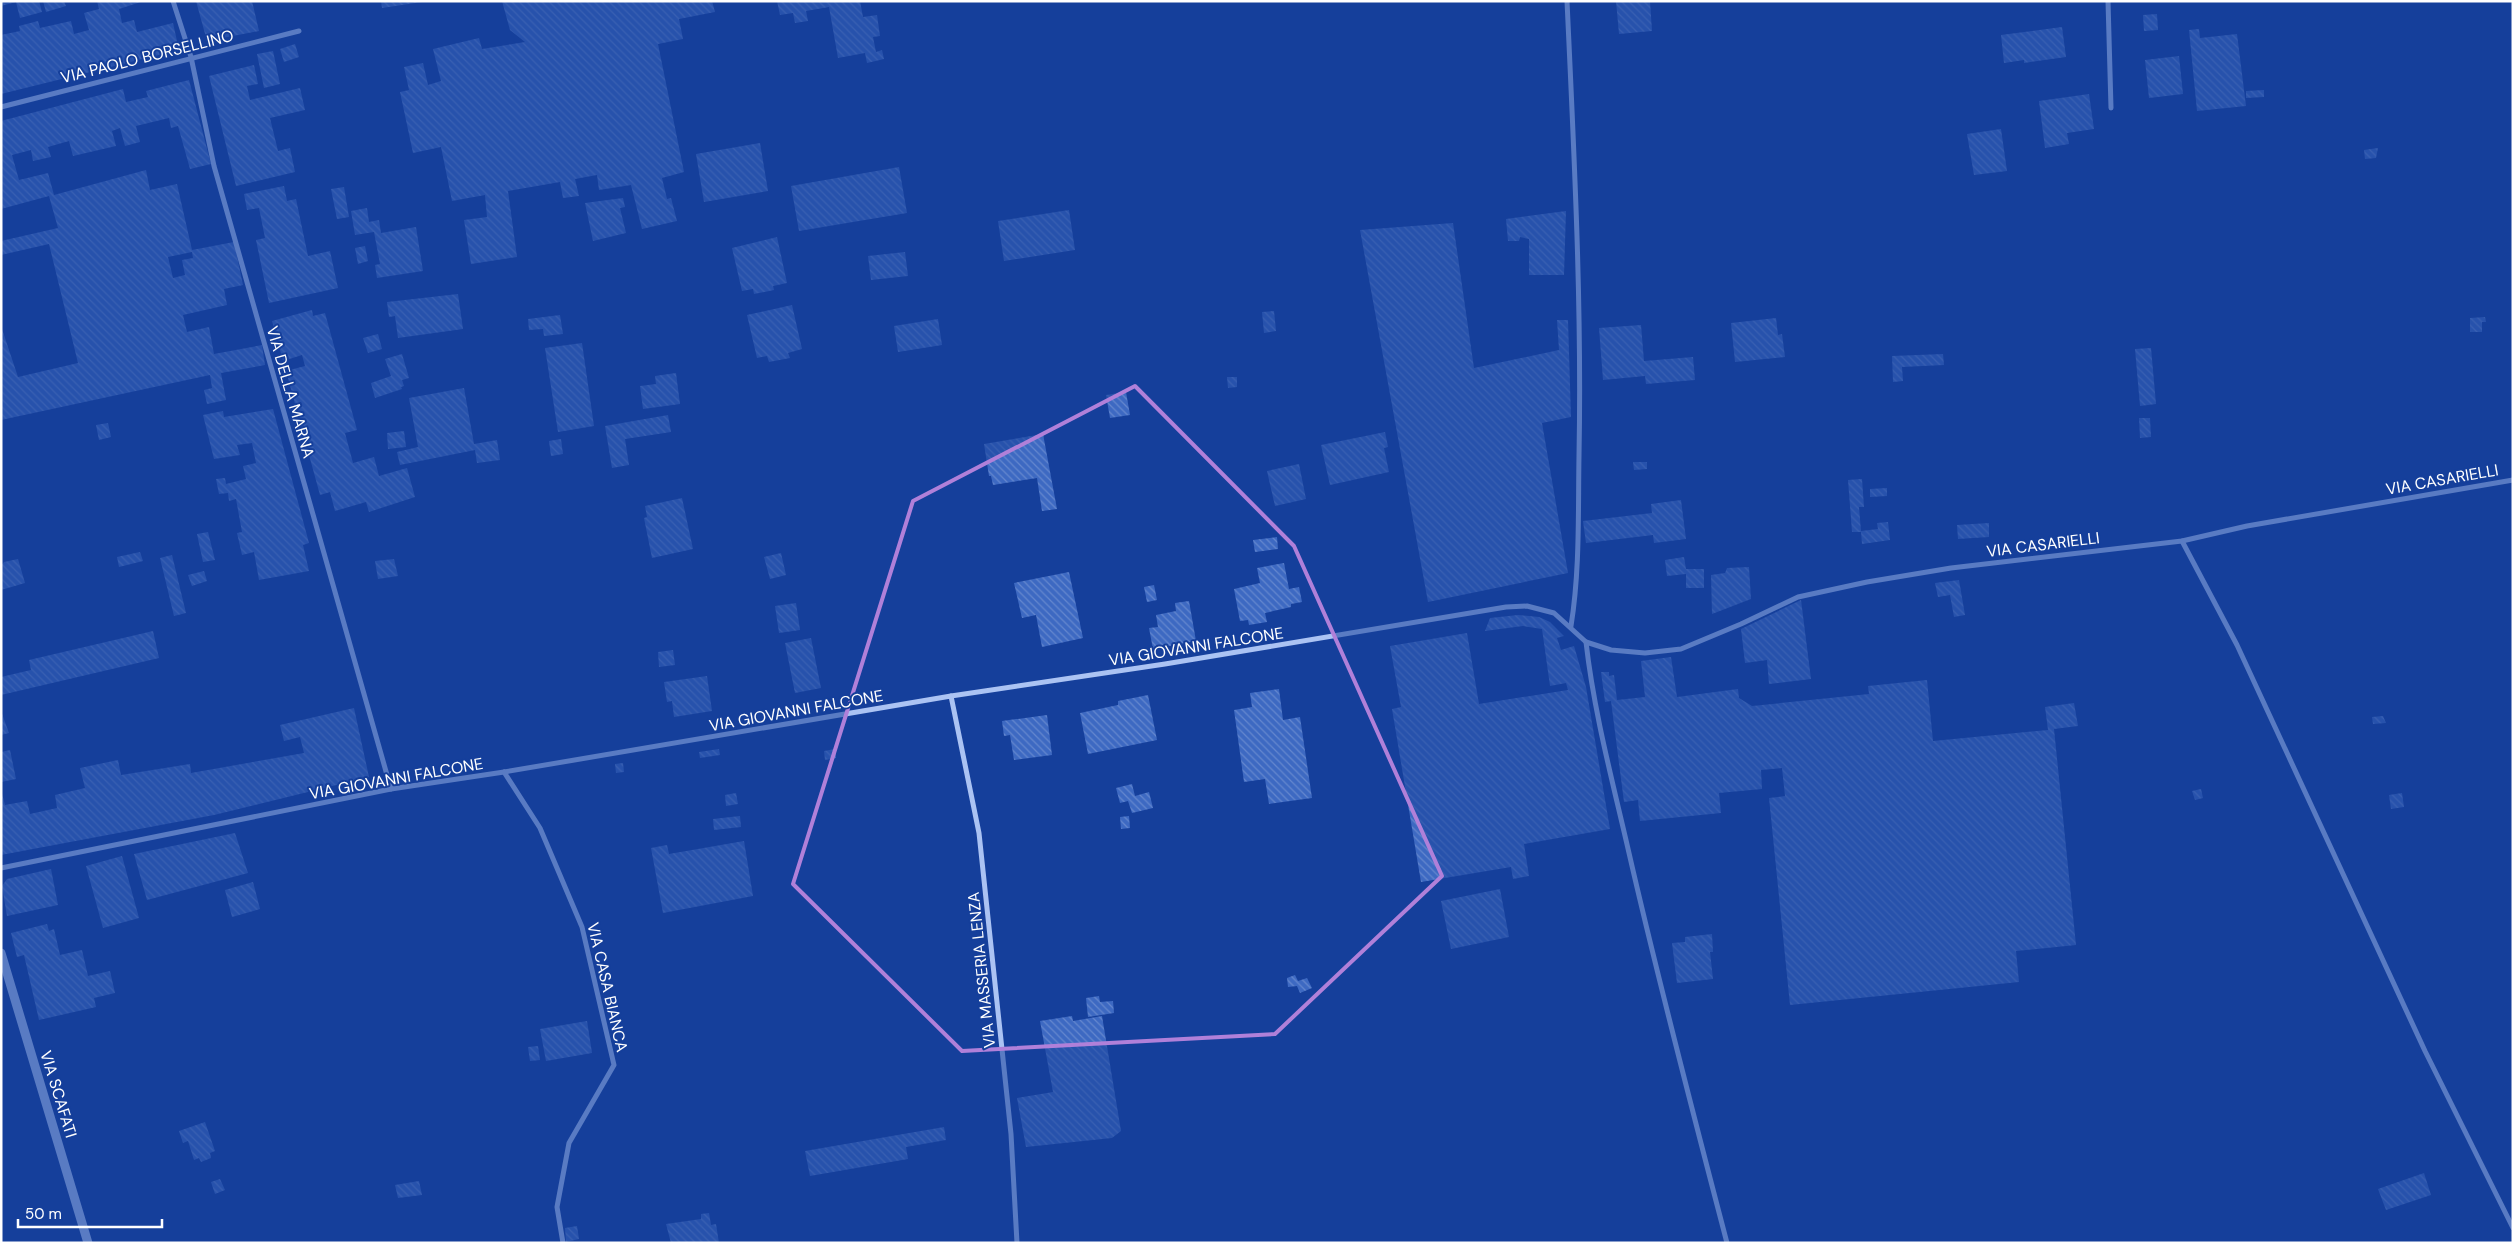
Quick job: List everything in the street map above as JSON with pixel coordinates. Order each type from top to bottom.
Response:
[{"type":"street","name":"VIA DELLA MARNA","points":[[173,1],[190,57],[214,166],[391,789]]},
{"type":"street","points":[[1567,1],[1580,397],[1576,581],[1571,626]]},
{"type":"street","points":[[2108,1],[2111,108]]},
{"type":"street","name":"VIA PAOLO BORSELLINO","points":[[1,107],[190,57],[299,31]]},
{"type":"street","name":"VIA CASARIELLI","points":[[1586,642],[1611,650],[1645,654],[1681,649],[1741,624],[1798,597],[1951,568],[2182,541],[2247,526],[2513,480]]},
{"type":"street","points":[[2182,541],[2237,645],[2425,1051],[2513,1228]]},
{"type":"street","name":"VIA GIOVANNI FALCONE","points":[[1,868],[391,789],[504,772],[951,696],[1165,664],[1506,607],[1527,606],[1554,613],[1571,626],[1586,642]]},
{"type":"street","points":[[1586,642],[1606,753],[1657,976],[1727,1243]]},
{"type":"street","name":"VIA MASSERIA LENZA","points":[[951,696],[978,833],[1011,1134],[1017,1243]]},
{"type":"street","name":"VIA CASA BIANCA","points":[[504,772],[540,828],[582,927],[614,1065],[569,1142],[557,1207],[563,1243]]},
{"type":"street","name":"VIA SCAFATI","points":[[1,953],[88,1243]]},
{"type":"highlighted area","points":[[1135,386],[1294,546],[1442,876],[1275,1034],[962,1051],[793,884],[913,501]]},
{"type":"building","points":[[1,1],[39,1],[42,12],[20,18],[16,2],[1,6]]},
{"type":"building","points":[[43,1],[64,1],[66,6],[46,12]]},
{"type":"building","points":[[97,1],[144,1],[119,9],[122,23],[134,20],[137,32],[173,23],[179,50],[1,94],[1,35],[20,31],[19,26],[38,21],[40,28],[71,21],[74,34],[89,30],[84,13],[99,9]]},
{"type":"building","points":[[196,1],[252,1],[259,31],[207,41]]},
{"type":"building","points":[[381,1],[422,1],[422,2],[382,8]]},
{"type":"building","points":[[502,1],[712,1],[715,12],[679,19],[683,39],[658,44],[684,172],[662,178],[667,199],[671,198],[677,221],[642,229],[631,185],[599,190],[597,175],[575,179],[579,196],[563,198],[560,182],[508,191],[517,257],[471,264],[464,220],[487,217],[485,195],[452,201],[441,147],[413,153],[400,92],[409,90],[404,67],[423,63],[428,85],[441,81],[433,49],[479,38],[482,49],[525,42],[510,30]]},
{"type":"building","points":[[777,1],[860,1],[863,17],[877,15],[880,36],[873,37],[876,52],[882,50],[884,59],[867,63],[865,53],[838,58],[829,7],[806,11],[808,21],[795,23],[793,13],[780,15]]},
{"type":"building","points":[[1616,1],[1650,1],[1652,31],[1619,34]]},
{"type":"building","points":[[2157,14],[2158,30],[2144,31],[2143,15]]},
{"type":"building","points":[[2062,27],[2066,57],[2024,63],[2024,60],[2004,63],[2001,35]]},
{"type":"building","points":[[2199,29],[2200,38],[2237,34],[2246,106],[2197,111],[2189,30]]},
{"type":"building","points":[[295,44],[299,57],[284,62],[280,49]]},
{"type":"building","points":[[273,51],[280,84],[264,88],[257,54]]},
{"type":"building","points":[[2179,56],[2183,94],[2149,98],[2145,60]]},
{"type":"building","points":[[254,65],[258,84],[247,86],[250,100],[300,88],[305,110],[270,118],[278,151],[290,148],[295,172],[236,186],[209,76]]},
{"type":"building","points":[[189,80],[211,164],[190,169],[178,126],[171,128],[169,118],[136,126],[140,142],[125,146],[120,128],[112,131],[116,146],[73,156],[69,141],[48,147],[51,157],[33,161],[31,150],[12,155],[19,180],[48,173],[54,195],[146,170],[150,190],[177,184],[192,250],[234,242],[243,285],[224,289],[227,305],[183,315],[187,332],[209,327],[214,354],[262,345],[265,365],[221,373],[226,400],[207,404],[204,390],[212,388],[210,375],[1,420],[1,326],[18,377],[78,363],[49,244],[1,255],[1,241],[58,228],[49,196],[1,209],[1,121],[123,89],[126,102],[148,97],[146,91]],"holes":[[[192,252],[193,258],[182,260],[185,275],[173,278],[168,257]]]},
{"type":"building","points":[[2264,90],[2264,97],[2246,98],[2246,91]]},
{"type":"building","points":[[2089,94],[2094,129],[2067,133],[2069,144],[2045,148],[2039,101]]},
{"type":"building","points":[[2001,129],[2007,171],[1974,175],[1967,134]]},
{"type":"building","points":[[760,143],[768,191],[704,202],[696,154]]},
{"type":"building","points":[[2378,148],[2376,158],[2365,159],[2364,150]]},
{"type":"building","points":[[899,167],[907,213],[799,231],[791,186]]},
{"type":"building","points":[[284,186],[287,201],[296,199],[308,256],[330,251],[338,288],[269,303],[256,240],[265,238],[259,208],[247,210],[244,194]]},
{"type":"building","points":[[344,187],[349,217],[337,219],[331,189]]},
{"type":"building","points":[[623,198],[625,207],[620,208],[626,233],[593,241],[585,203]]},
{"type":"building","points":[[367,208],[369,222],[379,220],[381,233],[416,227],[423,271],[377,278],[375,265],[380,264],[374,232],[355,235],[351,211]]},
{"type":"building","points":[[1069,210],[1075,250],[1004,261],[998,221]]},
{"type":"building","points":[[1566,211],[1564,275],[1529,275],[1529,239],[1520,237],[1519,241],[1508,241],[1506,219]]},
{"type":"building","points":[[1453,223],[1474,368],[1559,350],[1557,320],[1568,320],[1571,417],[1542,423],[1568,573],[1428,602],[1360,230]]},
{"type":"building","points":[[777,237],[787,283],[773,286],[774,290],[754,294],[753,289],[742,291],[732,248]]},
{"type":"building","points":[[365,246],[368,261],[358,264],[355,248]]},
{"type":"building","points":[[905,252],[908,276],[871,280],[868,256]]},
{"type":"building","points":[[458,294],[463,329],[398,338],[395,316],[389,317],[387,302]]},
{"type":"building","points":[[792,305],[802,349],[788,353],[790,358],[769,362],[767,356],[757,358],[747,315]]},
{"type":"building","points":[[312,310],[313,316],[325,313],[357,430],[345,433],[353,463],[374,457],[379,476],[407,468],[415,497],[369,512],[366,502],[335,511],[330,492],[320,495],[286,371],[305,366],[302,355],[283,361],[272,321]]},
{"type":"building","points":[[1274,311],[1276,331],[1264,333],[1262,312]]},
{"type":"building","points":[[560,315],[563,334],[544,336],[543,329],[529,330],[528,319]]},
{"type":"building","points":[[2485,317],[2486,322],[2482,322],[2482,332],[2470,332],[2470,318]]},
{"type":"building","points":[[1776,318],[1778,335],[1782,334],[1785,357],[1735,362],[1731,323]]},
{"type":"building","points":[[938,319],[942,345],[898,352],[894,326]]},
{"type":"building","points":[[1641,325],[1644,361],[1693,357],[1695,380],[1646,384],[1645,376],[1603,380],[1599,328]]},
{"type":"building","points":[[378,334],[382,349],[368,353],[363,338]]},
{"type":"building","points":[[582,343],[594,426],[558,432],[545,348]]},
{"type":"building","points":[[2151,348],[2156,404],[2140,406],[2135,349]]},
{"type":"building","points":[[402,354],[409,378],[402,380],[404,386],[401,387],[402,389],[375,398],[371,383],[391,376],[385,359]]},
{"type":"building","points":[[1943,354],[1944,365],[1902,367],[1903,381],[1893,382],[1892,356]]},
{"type":"building","points":[[676,373],[680,404],[643,409],[640,386],[656,384],[655,376]]},
{"type":"building","points":[[1227,377],[1237,377],[1237,387],[1228,388]]},
{"type":"building","points":[[464,388],[474,444],[497,440],[500,460],[477,463],[475,450],[400,465],[397,452],[418,447],[409,398]]},
{"type":"building","points":[[1126,392],[1130,415],[1110,418],[1106,395]]},
{"type":"building","points":[[273,409],[309,543],[303,545],[309,571],[259,580],[254,552],[242,555],[237,533],[242,532],[236,499],[229,501],[228,493],[219,494],[216,479],[225,478],[226,484],[246,479],[243,466],[256,463],[252,443],[237,445],[240,455],[214,459],[203,415],[223,411],[224,417]]},
{"type":"building","points":[[668,415],[671,432],[625,439],[629,465],[612,468],[605,426]]},
{"type":"building","points":[[2139,418],[2150,418],[2151,437],[2140,438]]},
{"type":"building","points":[[108,423],[111,437],[99,440],[96,425]]},
{"type":"building","points":[[404,431],[406,447],[388,449],[387,433]]},
{"type":"building","points":[[1385,432],[1388,447],[1384,448],[1389,472],[1330,485],[1321,445]]},
{"type":"building","points":[[1043,434],[1057,509],[1042,511],[1037,478],[993,485],[991,476],[989,476],[984,444]]},
{"type":"building","points":[[561,439],[563,454],[551,456],[549,441]]},
{"type":"building","points":[[1633,462],[1647,462],[1647,469],[1634,470]]},
{"type":"building","points":[[1299,464],[1306,499],[1275,506],[1267,471]]},
{"type":"building","points":[[1862,479],[1864,507],[1859,507],[1861,531],[1878,529],[1877,523],[1888,522],[1890,540],[1862,544],[1861,532],[1852,532],[1848,480]]},
{"type":"building","points":[[1887,488],[1887,496],[1870,497],[1870,489]]},
{"type":"building","points":[[682,498],[693,549],[652,558],[644,518],[647,517],[645,506]]},
{"type":"building","points":[[1681,500],[1686,539],[1654,543],[1653,535],[1586,543],[1583,521],[1652,513],[1651,504]]},
{"type":"building","points":[[1989,523],[1989,537],[1958,539],[1957,525]]},
{"type":"building","points":[[208,532],[215,560],[203,562],[197,534]]},
{"type":"building","points":[[1277,537],[1278,549],[1255,552],[1253,540]]},
{"type":"building","points":[[140,552],[143,561],[119,567],[117,557]]},
{"type":"building","points":[[781,553],[786,575],[770,579],[764,557]]},
{"type":"building","points":[[172,555],[186,613],[174,616],[160,558]]},
{"type":"building","points":[[1684,557],[1686,569],[1704,569],[1704,588],[1686,588],[1686,574],[1667,576],[1665,560]]},
{"type":"building","points":[[18,559],[25,583],[1,590],[1,566],[4,562]]},
{"type":"building","points":[[394,559],[398,576],[378,579],[375,561]]},
{"type":"building","points":[[1284,563],[1289,589],[1299,587],[1302,602],[1291,604],[1291,607],[1265,613],[1267,622],[1249,625],[1248,620],[1240,621],[1234,589],[1260,583],[1257,568]]},
{"type":"building","points":[[1749,567],[1751,599],[1712,614],[1711,575],[1725,573],[1727,568]]},
{"type":"building","points":[[204,571],[207,581],[192,586],[188,575]]},
{"type":"building","points":[[1069,572],[1083,638],[1042,647],[1036,615],[1022,618],[1014,583]]},
{"type":"building","points":[[1959,580],[1965,615],[1954,617],[1950,595],[1938,597],[1935,583]]},
{"type":"building","points":[[1154,585],[1157,600],[1147,602],[1144,587]]},
{"type":"building","points":[[1801,600],[1811,679],[1769,684],[1767,660],[1745,663],[1741,629]]},
{"type":"building","points":[[1189,601],[1196,641],[1153,649],[1149,628],[1158,627],[1156,615],[1176,611],[1175,603]]},
{"type":"building","points":[[796,603],[800,630],[779,633],[775,606]]},
{"type":"building","points":[[1518,615],[1539,617],[1550,622],[1564,636],[1557,638],[1561,650],[1574,646],[1586,687],[1610,829],[1524,844],[1529,876],[1513,879],[1511,867],[1421,882],[1392,709],[1401,707],[1390,646],[1467,633],[1479,704],[1568,690],[1566,683],[1550,686],[1542,629],[1523,626],[1485,631],[1490,618]]},
{"type":"building","points":[[153,631],[159,658],[1,695],[1,677],[31,670],[29,660]]},
{"type":"building","points":[[811,638],[821,688],[795,693],[785,643]]},
{"type":"building","points":[[673,650],[675,665],[659,667],[658,652]]},
{"type":"building","points":[[1671,657],[1677,697],[1738,689],[1739,698],[1752,706],[1869,694],[1868,686],[1927,680],[1933,741],[2048,730],[2045,707],[2074,703],[2078,726],[2054,729],[2076,945],[2016,951],[2019,982],[1790,1005],[1769,798],[1785,796],[1782,768],[1761,770],[1762,789],[1719,793],[1721,813],[1640,821],[1638,800],[1624,802],[1611,701],[1605,702],[1601,672],[1609,672],[1609,676],[1614,675],[1617,700],[1645,697],[1641,661]]},
{"type":"building","points":[[707,676],[712,711],[674,717],[672,701],[667,702],[664,682]]},
{"type":"building","points":[[1279,689],[1283,720],[1300,717],[1312,798],[1269,804],[1265,779],[1244,782],[1234,710],[1252,707],[1250,693]]},
{"type":"building","points":[[1148,695],[1157,740],[1088,754],[1080,713],[1118,705],[1118,701]]},
{"type":"building","points":[[354,708],[369,777],[214,815],[1,855],[1,790],[5,805],[27,801],[30,814],[57,808],[55,795],[85,788],[80,768],[118,760],[121,775],[190,764],[191,773],[304,753],[300,737],[284,741],[280,725]]},
{"type":"building","points":[[1,711],[9,733],[1,735]]},
{"type":"building","points":[[1047,715],[1052,755],[1014,760],[1010,735],[1004,736],[1002,721]]},
{"type":"building","points":[[2383,716],[2386,723],[2373,724],[2372,717]]},
{"type":"building","points":[[719,749],[720,755],[700,758],[699,752]]},
{"type":"building","points":[[835,749],[836,758],[825,760],[824,751]]},
{"type":"building","points":[[10,750],[16,779],[1,782],[1,752]]},
{"type":"building","points":[[623,763],[624,772],[616,773],[615,764]]},
{"type":"building","points":[[1132,784],[1135,796],[1149,792],[1153,808],[1132,813],[1128,801],[1120,803],[1116,788]]},
{"type":"building","points":[[2201,789],[2203,798],[2195,800],[2192,791]]},
{"type":"building","points":[[736,793],[738,804],[726,806],[725,795]]},
{"type":"building","points":[[2402,793],[2404,807],[2391,809],[2389,795]]},
{"type":"building","points":[[740,816],[741,827],[714,830],[713,819]]},
{"type":"building","points":[[1129,816],[1130,828],[1121,829],[1120,817]]},
{"type":"building","points":[[235,833],[248,873],[147,900],[134,854]]},
{"type":"building","points":[[744,841],[753,896],[663,913],[651,848],[667,845],[669,854]]},
{"type":"building","points":[[122,856],[139,918],[103,928],[86,866]]},
{"type":"building","points":[[51,869],[58,905],[7,916],[2,886],[7,879]]},
{"type":"building","points":[[253,882],[260,909],[232,917],[225,890]]},
{"type":"building","points":[[1500,889],[1509,937],[1451,949],[1441,901]]},
{"type":"building","points":[[47,924],[49,931],[54,929],[60,955],[82,950],[88,976],[110,971],[115,993],[94,998],[96,1007],[39,1020],[24,955],[17,957],[11,933]]},
{"type":"building","points":[[1712,934],[1713,952],[1710,952],[1713,979],[1677,983],[1672,943],[1685,942],[1685,937]]},
{"type":"building","points":[[1295,975],[1298,981],[1307,978],[1312,988],[1300,993],[1297,986],[1288,987],[1287,978]]},
{"type":"building","points":[[1099,996],[1100,1002],[1113,1001],[1114,1013],[1088,1017],[1086,998]]},
{"type":"building","points":[[1072,1016],[1073,1021],[1102,1016],[1121,1131],[1112,1138],[1026,1147],[1017,1098],[1053,1092],[1040,1021]]},
{"type":"building","points":[[587,1021],[592,1053],[546,1061],[540,1029]]},
{"type":"building","points":[[538,1046],[540,1060],[530,1061],[528,1047]]},
{"type":"building","points":[[205,1122],[215,1151],[210,1153],[211,1158],[201,1162],[199,1158],[194,1160],[188,1141],[183,1143],[179,1131]]},
{"type":"building","points":[[944,1127],[946,1140],[906,1147],[908,1159],[810,1176],[805,1151]]},
{"type":"building","points":[[2424,1173],[2431,1195],[2386,1210],[2378,1189]]},
{"type":"building","points":[[220,1179],[225,1190],[215,1194],[211,1182]]},
{"type":"building","points":[[419,1181],[422,1195],[398,1198],[395,1185]]},
{"type":"building","points":[[709,1213],[711,1225],[716,1224],[719,1243],[671,1243],[666,1224],[701,1219],[701,1214]]},
{"type":"building","points":[[577,1226],[579,1239],[566,1242],[565,1228]]}]
